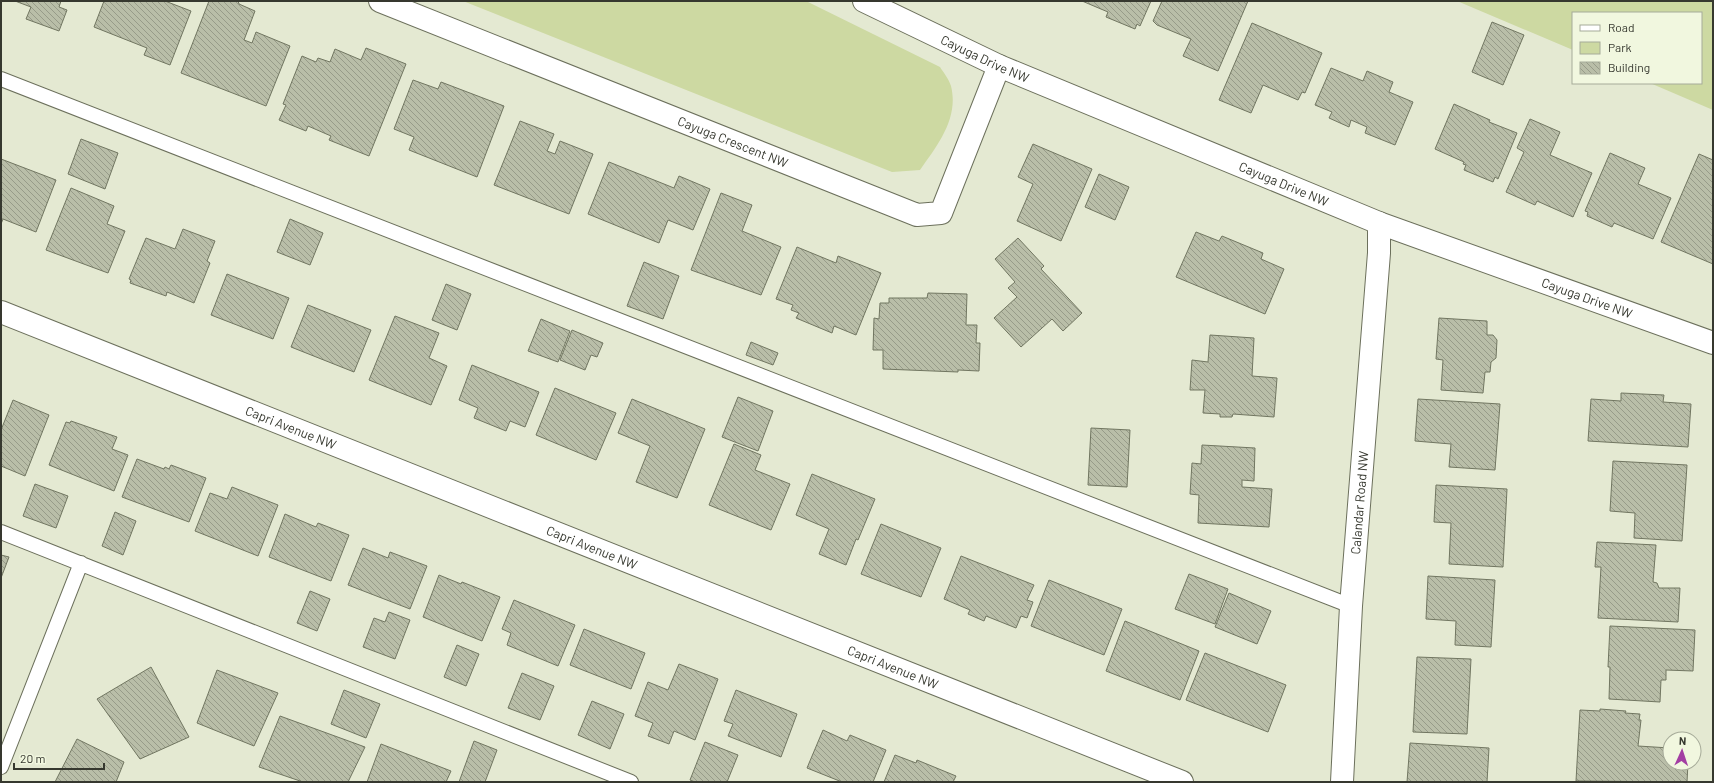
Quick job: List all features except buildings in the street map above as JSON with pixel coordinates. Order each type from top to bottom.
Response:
[{"type":"street","name":"Cayuga Crescent NW","points":[[380,1],[916,215],[941,213],[999,66]]},
{"type":"street","name":"Cayuga Drive NW","points":[[864,1],[999,66],[1379,223],[1713,343]]},
{"type":"street","name":"Calandar Road NW","points":[[1342,782],[1350,606],[1379,253],[1379,223]]},
{"type":"street","name":"Capri Avenue NW","points":[[1,312],[1182,782]]},
{"type":"lane","points":[[1,79],[1350,606]]},
{"type":"lane","points":[[1,532],[631,782]]},
{"type":"lane","points":[[1,766],[81,563]]},
{"type":"green space","points":[[463,1],[806,1],[940,67],[951,86],[953,98],[952,109],[940,141],[920,170],[892,172]]},
{"type":"green space","points":[[1457,1],[1713,1],[1713,110],[1652,84],[1702,84],[1702,12],[1572,12],[1572,50]]}]
